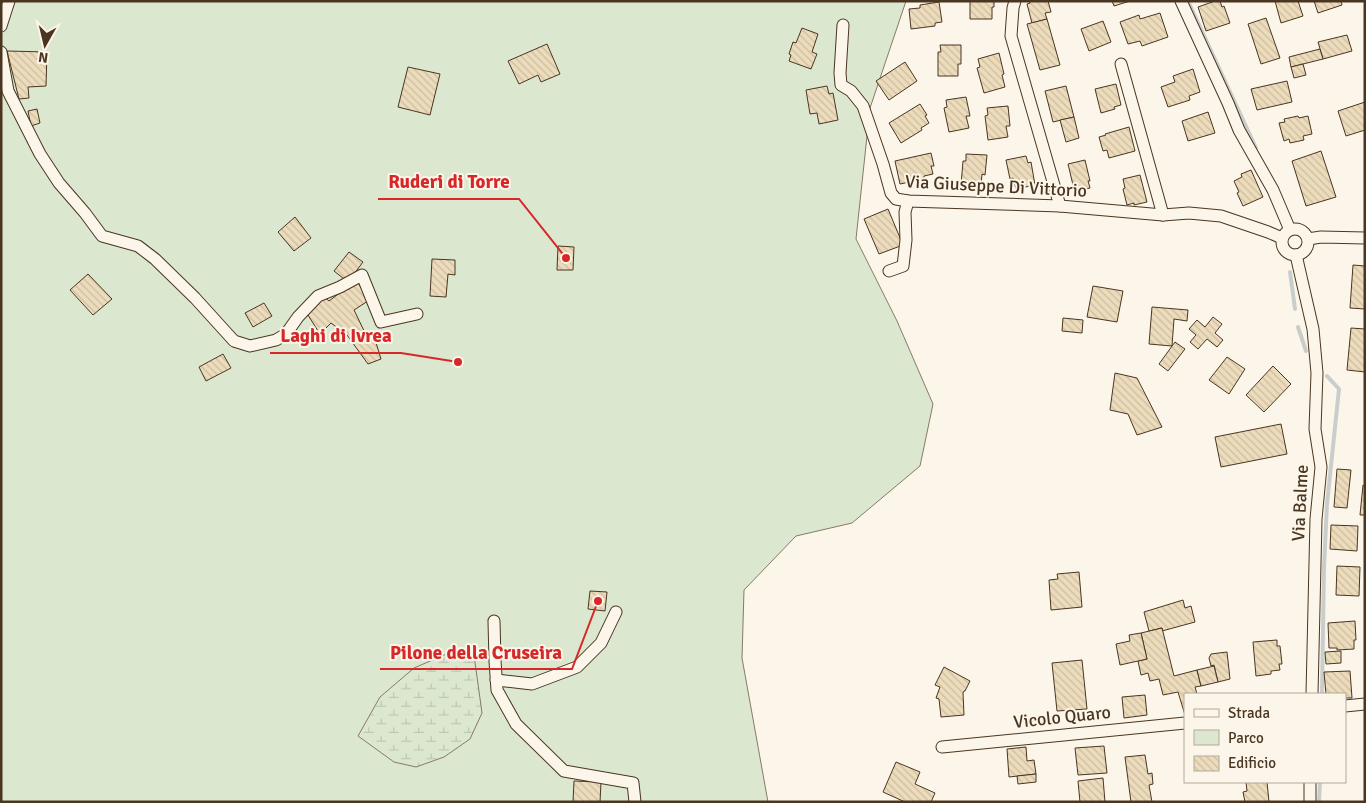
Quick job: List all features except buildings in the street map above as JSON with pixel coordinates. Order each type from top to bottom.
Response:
[{"type":"street","points":[[1,26],[9,1]]},
{"type":"street","points":[[1015,1],[1011,36],[1060,206]]},
{"type":"street","points":[[1181,1],[1239,130],[1273,190],[1286,234],[1283,247],[1288,253],[1296,256],[1303,253],[1308,247],[1308,239],[1305,232],[1298,229],[1286,234]]},
{"type":"street","name":"Via Giuseppe Di Vittorio","points":[[843,24],[841,85],[851,91],[863,106],[891,193],[896,199],[908,202],[1060,206],[1163,215],[1189,213],[1221,216],[1268,232],[1286,234]]},
{"type":"street","points":[[1,52],[8,91],[40,154],[59,183],[102,236],[138,246],[155,259],[195,298],[234,341],[250,346],[276,340],[286,334],[298,317],[318,296],[340,288],[362,276],[381,322],[417,314]]},
{"type":"street","points":[[1121,64],[1163,215]]},
{"type":"street","points":[[889,270],[903,266],[906,240],[905,212],[908,202]]},
{"type":"street","points":[[1308,239],[1321,237],[1365,238]]},
{"type":"street","name":"Via Balme","points":[[1296,256],[1313,329],[1317,373],[1316,429],[1321,467],[1316,519],[1312,693]]},
{"type":"street","points":[[496,680],[532,684],[577,668],[601,643],[616,612]]},
{"type":"street","points":[[494,621],[497,690],[516,724],[564,771],[633,783],[635,802]]},
{"type":"street","points":[[1346,706],[1365,704]]},
{"type":"street","name":"Vicolo Quaro","points":[[942,747],[1184,723]]},
{"type":"street","points":[[1310,783],[1310,802]]},
{"type":"green space","points":[[1,1],[906,1],[870,108],[856,239],[897,321],[933,404],[920,466],[852,523],[796,536],[744,590],[742,658],[768,802],[1,802]]},
{"type":"green space","points":[[473,648],[482,713],[470,739],[444,757],[416,767],[394,762],[358,736],[380,697],[414,668],[444,655]]},
{"type":"waterway","points":[[1188,1],[1256,148]]},
{"type":"waterway","points":[[1290,272],[1295,309]]},
{"type":"waterway","points":[[1298,327],[1306,351]]},
{"type":"waterway","points":[[1322,693],[1327,504],[1339,389],[1327,376]]},
{"type":"waterway","points":[[1319,802],[1320,783]]},
{"type":"place","name":"Ruderi di Torre","points":[[566,258]]},
{"type":"place","name":"Laghi di Ivrea","points":[[458,362]]},
{"type":"place","name":"Pilone della Cruseira","points":[[598,601]]}]
